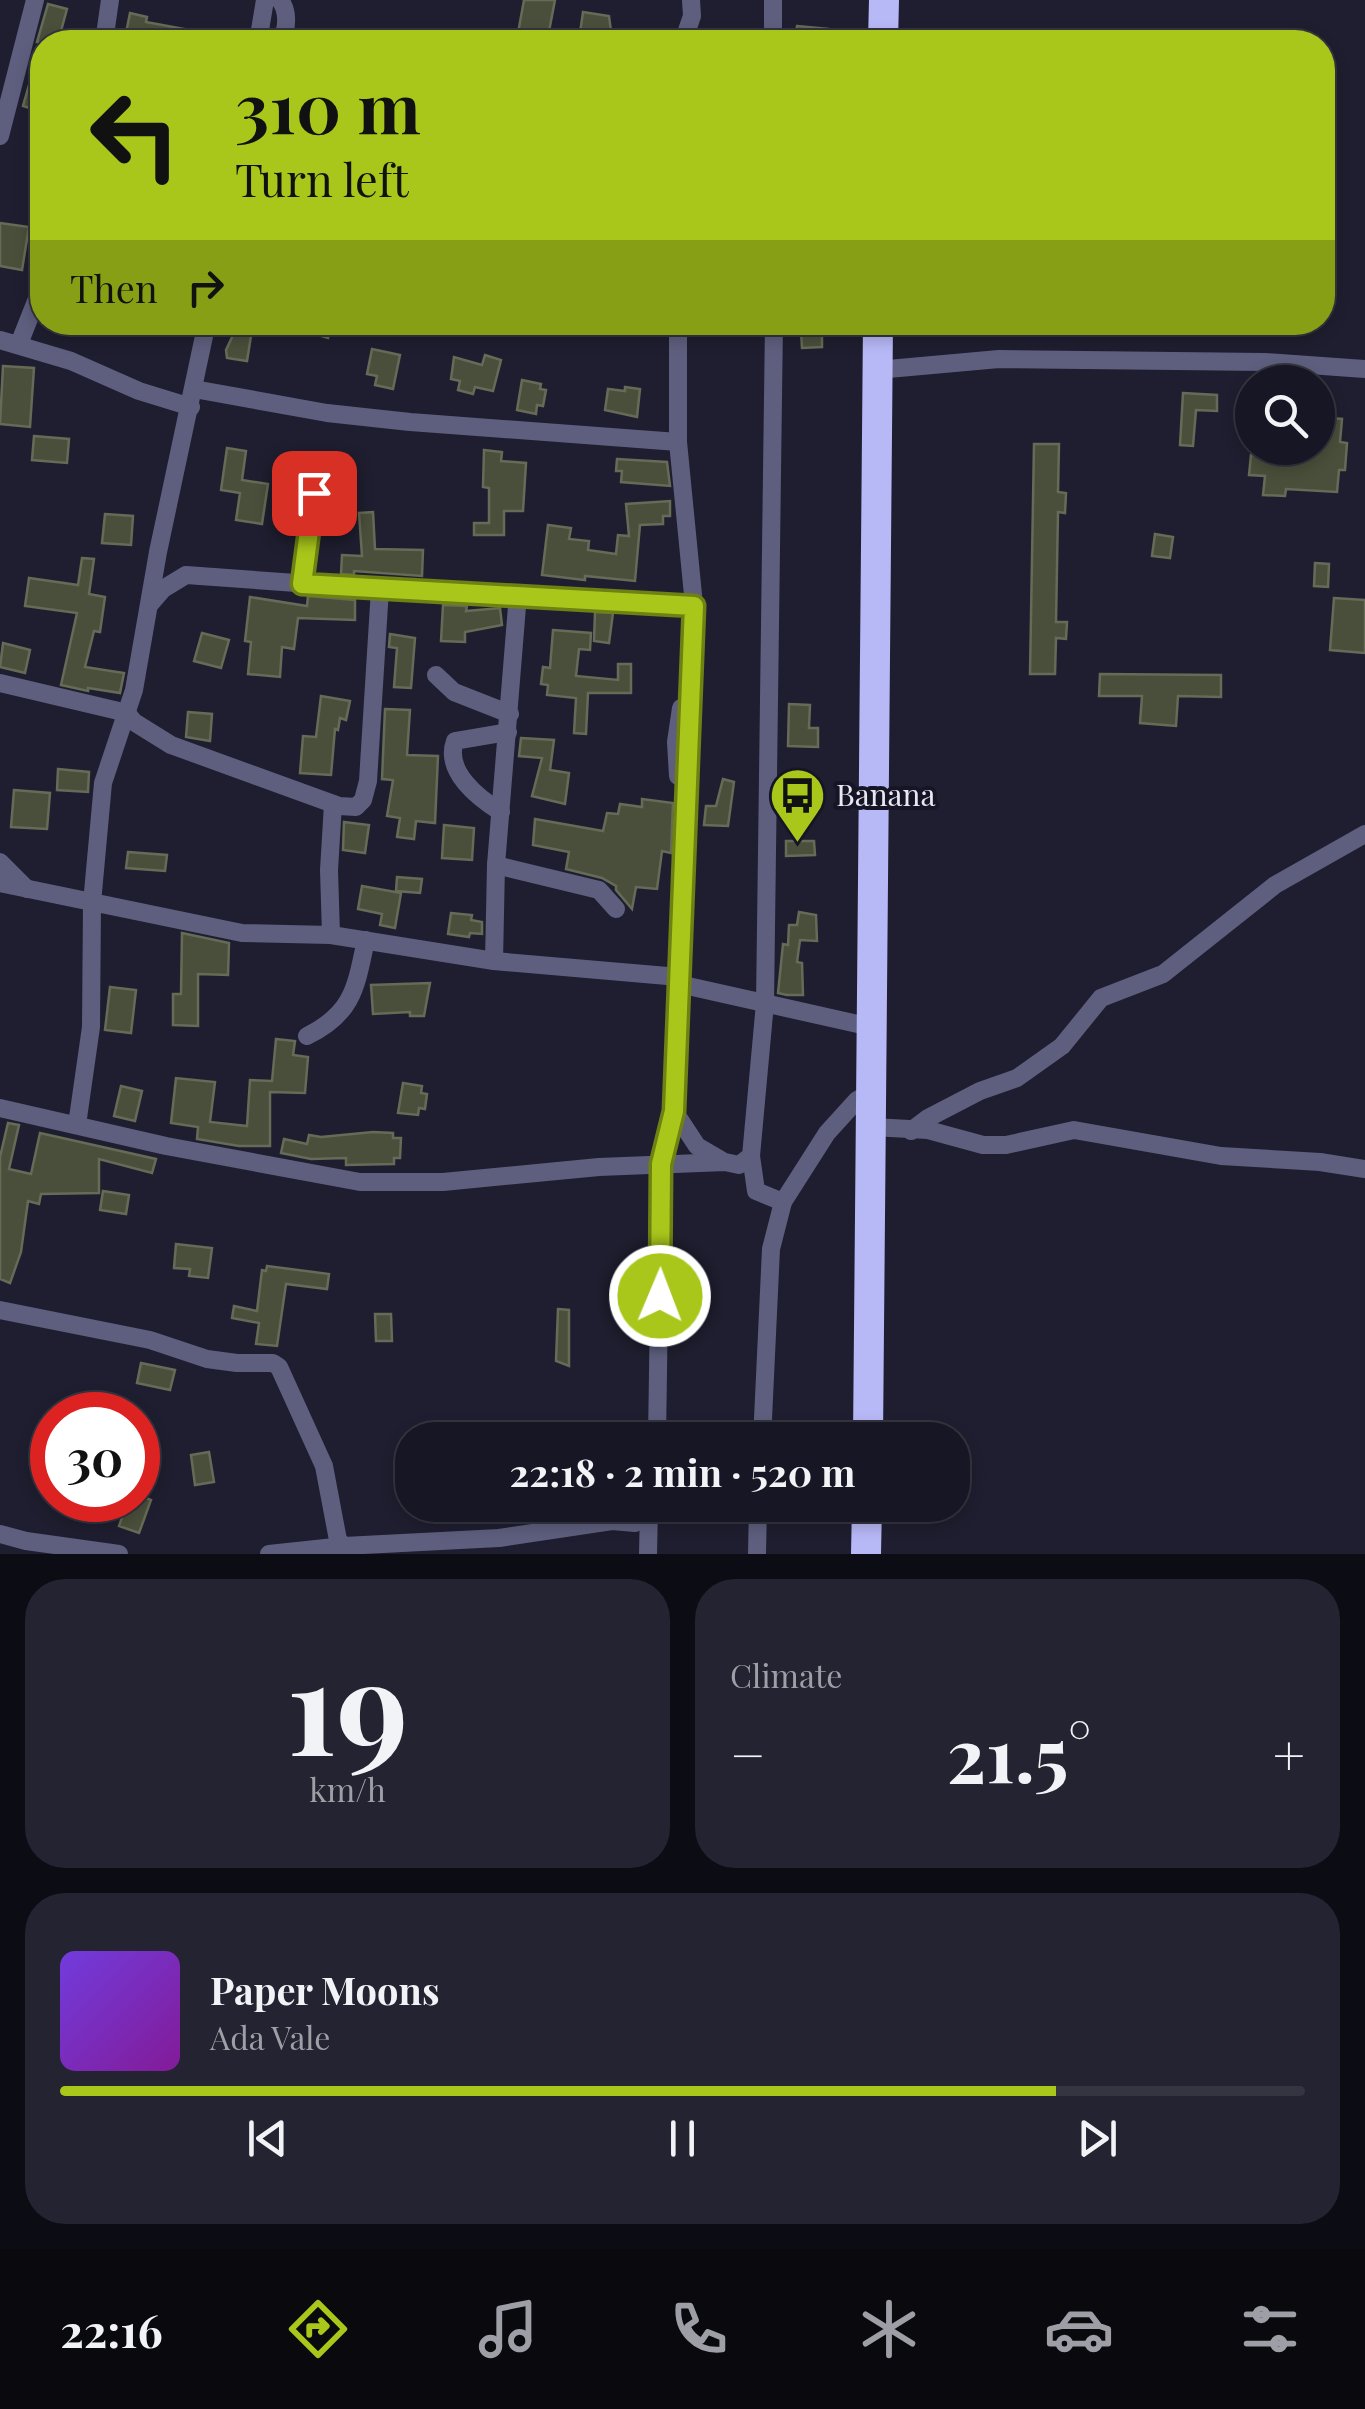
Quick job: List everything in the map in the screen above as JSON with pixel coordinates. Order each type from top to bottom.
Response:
[{"type":"highway","points":[[884,0],[884,30]]},
{"type":"highway","points":[[868,1422],[878,335]]},
{"type":"highway","points":[[866,1554],[867,1522]]},
{"type":"street","points":[[0,136],[35,0]]},
{"type":"street","points":[[106,30],[110,0]]},
{"type":"street","points":[[260,30],[265,0]]},
{"type":"street","points":[[280,0],[285,7],[286,30]]},
{"type":"street","points":[[687,30],[692,0]]},
{"type":"street","points":[[772,0],[773,30]]},
{"type":"street","points":[[30,306],[9,342],[71,360],[139,391],[393,420],[678,442]]},
{"type":"street","points":[[77,1124],[91,1027],[92,903],[102,784],[127,713],[205,335]]},
{"type":"street","points":[[658,1422],[661,1164],[674,1111],[694,606],[678,442],[678,335]]},
{"type":"street","points":[[774,335],[765,1002],[751,1156],[756,1191],[782,1202]]},
{"type":"street","points":[[877,370],[999,359],[1265,362],[1365,368]]},
{"type":"street","points":[[302,584],[315,482]]},
{"type":"street","points":[[158,552],[171,568],[186,576],[694,606]]},
{"type":"street","points":[[150,604],[163,589],[186,576]]},
{"type":"street","points":[[0,683],[127,713],[171,746],[352,808],[360,804],[368,781],[380,590]]},
{"type":"street","points":[[494,962],[496,866],[518,594]]},
{"type":"street","points":[[436,676],[454,692],[509,723]]},
{"type":"street","points":[[501,812],[458,773],[452,746],[456,741],[509,723]]},
{"type":"street","points":[[331,935],[328,870],[333,804]]},
{"type":"street","points":[[911,1131],[980,1091],[1017,1078],[1062,1046],[1101,998],[1163,974],[1275,885],[1365,834]]},
{"type":"street","points":[[0,862],[28,890]]},
{"type":"street","points":[[496,866],[599,890],[616,908]]},
{"type":"street","points":[[0,883],[242,932],[331,935],[494,962],[679,980],[871,1026]]},
{"type":"street","points":[[308,1036],[341,1014],[350,1002],[366,940]]},
{"type":"street","points":[[763,1422],[771,1249],[782,1202],[827,1133],[856,1100],[872,1091]]},
{"type":"street","points":[[0,1108],[166,1146],[360,1182],[443,1182],[661,1164],[739,1164],[751,1156]]},
{"type":"street","points":[[674,1111],[698,1146],[726,1162]]},
{"type":"street","points":[[872,1127],[928,1130],[982,1145],[1006,1145],[1074,1130],[1222,1156],[1365,1169]]},
{"type":"street","points":[[0,1310],[150,1340],[207,1359],[279,1366],[324,1466],[338,1540],[344,1546]]},
{"type":"street","points":[[270,1554],[500,1538],[612,1521],[628,1524],[640,1534],[648,1551]]},
{"type":"street","points":[[648,1551],[649,1522]]},
{"type":"street","points":[[757,1554],[758,1522]]},
{"type":"street","points":[[0,1534],[119,1554]]},
{"type":"building","points":[[524,0],[555,0],[549,30],[519,30]]},
{"type":"building","points":[[48,4],[67,9],[61,30],[40,30]]},
{"type":"building","points":[[583,12],[609,16],[611,30],[580,30]]},
{"type":"building","points":[[130,13],[147,17],[146,22],[184,29],[184,30],[127,30]]},
{"type":"building","points":[[797,26],[828,29],[828,30],[796,30]]},
{"type":"building","points":[[30,82],[30,108],[23,106]]},
{"type":"building","points":[[0,223],[29,227],[22,270],[0,266]]},
{"type":"building","points":[[233,335],[251,336],[247,361],[227,358],[226,350]]},
{"type":"building","points":[[801,335],[822,335],[822,347],[802,348]]},
{"type":"building","points":[[372,349],[400,355],[393,389],[375,385],[377,376],[367,374]]},
{"type":"building","points":[[485,355],[501,360],[493,391],[475,387],[473,394],[458,390],[460,381],[451,379],[454,357],[482,365]]},
{"type":"building","points":[[3,366],[34,368],[30,427],[0,424]]},
{"type":"building","points":[[522,380],[541,384],[540,389],[546,390],[543,406],[537,405],[536,414],[517,410]]},
{"type":"building","points":[[625,387],[640,389],[637,417],[605,410],[608,389],[625,391]]},
{"type":"building","points":[[1183,393],[1217,395],[1217,411],[1196,410],[1193,446],[1180,445]]},
{"type":"building","points":[[1335,418],[1342,419],[1340,442],[1347,443],[1345,470],[1339,470],[1337,492],[1286,489],[1285,496],[1263,495],[1265,476],[1249,475],[1250,465],[1335,465]]},
{"type":"building","points":[[34,436],[69,439],[67,463],[32,460]]},
{"type":"building","points":[[1034,444],[1059,444],[1058,492],[1066,493],[1065,513],[1058,512],[1056,622],[1067,622],[1066,639],[1056,638],[1055,674],[1030,674]]},
{"type":"building","points":[[227,448],[246,451],[242,480],[268,484],[262,524],[236,520],[240,493],[221,490]]},
{"type":"building","points":[[484,450],[502,452],[501,461],[526,463],[523,511],[504,511],[504,535],[474,535],[474,523],[489,523],[489,488],[483,487]]},
{"type":"building","points":[[617,459],[667,462],[670,486],[621,482],[622,471],[616,471]]},
{"type":"building","points":[[670,501],[670,516],[663,516],[663,524],[640,525],[635,581],[542,575],[548,525],[571,528],[569,539],[589,541],[588,550],[616,554],[618,535],[629,536],[626,504]]},
{"type":"building","points":[[373,512],[375,549],[423,550],[422,576],[354,571],[354,575],[341,574],[342,555],[362,556],[359,513]]},
{"type":"building","points":[[105,514],[133,516],[131,545],[102,543]]},
{"type":"building","points":[[1155,534],[1173,537],[1170,558],[1152,556]]},
{"type":"building","points":[[82,558],[94,559],[89,594],[105,597],[100,632],[94,631],[85,667],[124,673],[120,693],[61,685],[77,613],[25,606],[29,578],[78,585]]},
{"type":"building","points":[[1315,563],[1329,564],[1328,587],[1314,586]]},
{"type":"building","points":[[308,596],[355,600],[355,620],[298,618],[294,649],[282,647],[280,677],[248,674],[251,642],[245,641],[250,597],[307,606]]},
{"type":"building","points":[[1334,598],[1365,600],[1365,653],[1330,650]]},
{"type":"building","points":[[443,605],[467,606],[466,611],[500,608],[502,625],[465,632],[465,642],[441,641]]},
{"type":"building","points":[[595,612],[613,613],[609,643],[594,641]]},
{"type":"building","points":[[553,630],[591,633],[590,650],[579,649],[576,676],[618,680],[618,664],[631,664],[631,693],[588,693],[586,734],[574,733],[576,698],[547,695],[548,685],[541,684],[543,667],[550,668]]},
{"type":"building","points":[[202,633],[229,640],[221,668],[194,661]]},
{"type":"building","points":[[390,634],[415,638],[411,688],[394,687],[397,648],[389,647]]},
{"type":"building","points":[[3,643],[30,650],[25,673],[0,667]]},
{"type":"building","points":[[1100,674],[1221,675],[1221,697],[1178,696],[1176,726],[1140,723],[1142,696],[1099,696]]},
{"type":"building","points":[[321,696],[350,701],[346,720],[340,718],[338,730],[335,729],[331,775],[300,773],[303,736],[316,737]]},
{"type":"building","points":[[789,704],[810,705],[809,728],[818,728],[818,747],[788,746]]},
{"type":"building","points":[[385,709],[410,710],[407,755],[438,756],[435,823],[416,821],[414,839],[397,837],[400,818],[387,816],[393,780],[382,779]]},
{"type":"building","points":[[188,712],[212,714],[210,741],[186,737]]},
{"type":"building","points":[[521,738],[554,740],[550,770],[569,773],[565,804],[532,796],[542,758],[519,756]]},
{"type":"building","points":[[58,769],[89,772],[88,792],[57,790]]},
{"type":"building","points":[[723,779],[734,782],[728,826],[704,825],[706,806],[716,806]]},
{"type":"building","points":[[786,788],[815,791],[813,808],[784,805]]},
{"type":"building","points":[[14,790],[50,793],[47,829],[11,827]]},
{"type":"building","points":[[642,799],[673,803],[671,853],[662,851],[657,889],[636,887],[632,909],[616,886],[602,878],[566,869],[569,852],[533,845],[535,819],[603,831],[607,813],[618,814],[620,804],[642,807]]},
{"type":"building","points":[[344,822],[369,825],[365,853],[343,850]]},
{"type":"building","points":[[444,825],[474,828],[472,860],[442,858]]},
{"type":"building","points":[[786,841],[814,841],[815,855],[786,856]]},
{"type":"building","points":[[128,852],[167,855],[165,871],[126,868]]},
{"type":"building","points":[[397,877],[422,879],[420,893],[396,891]]},
{"type":"building","points":[[362,886],[401,893],[395,928],[380,925],[382,914],[358,909]]},
{"type":"building","points":[[799,912],[816,915],[817,941],[800,940],[797,962],[802,963],[803,995],[787,995],[778,993],[783,944],[788,945],[789,925],[797,925]]},
{"type":"building","points":[[451,913],[472,915],[471,920],[482,922],[482,934],[448,934]]},
{"type":"building","points":[[182,933],[229,943],[228,975],[198,974],[198,1026],[173,1025],[173,994],[181,994]]},
{"type":"building","points":[[430,983],[424,1016],[410,1016],[410,1012],[373,1014],[371,985]]},
{"type":"building","points":[[110,987],[136,990],[131,1033],[105,1030]]},
{"type":"building","points":[[276,1039],[295,1041],[293,1055],[308,1057],[305,1093],[270,1092],[270,1146],[197,1139],[198,1127],[171,1123],[176,1078],[215,1082],[210,1122],[247,1126],[250,1080],[272,1081]]},
{"type":"building","points":[[403,1083],[422,1086],[421,1093],[427,1094],[425,1109],[419,1108],[418,1115],[398,1113]]},
{"type":"building","points":[[121,1086],[142,1091],[135,1121],[114,1116]]},
{"type":"building","points":[[8,1123],[19,1125],[9,1169],[31,1174],[40,1133],[156,1159],[152,1173],[99,1159],[99,1193],[41,1194],[39,1204],[28,1201],[21,1252],[10,1283],[0,1279],[0,1157]]},
{"type":"building","points":[[393,1133],[393,1138],[401,1138],[400,1158],[394,1158],[394,1164],[346,1165],[346,1158],[311,1159],[281,1153],[284,1139],[307,1144],[309,1135]]},
{"type":"building","points":[[103,1191],[129,1195],[126,1214],[100,1210]]},
{"type":"building","points":[[176,1244],[212,1248],[208,1278],[189,1276],[190,1269],[174,1268]]},
{"type":"building","points":[[267,1266],[329,1274],[327,1289],[286,1284],[277,1346],[256,1344],[259,1323],[232,1318],[234,1306],[257,1311],[262,1270],[266,1271]]},
{"type":"building","points":[[558,1309],[569,1310],[569,1366],[556,1361]]},
{"type":"building","points":[[375,1314],[391,1314],[392,1341],[376,1341]]},
{"type":"building","points":[[141,1363],[175,1370],[170,1390],[137,1383]]},
{"type":"building","points":[[209,1452],[214,1482],[195,1485],[191,1455]]},
{"type":"building","points":[[120,1522],[143,1522],[139,1533],[119,1526]]},
{"type":"place","name":"Banana","points":[[797,845]]},
{"type":"route","points":[[314,493],[302,584],[694,606],[674,1111],[661,1164],[660,1296]]}]
